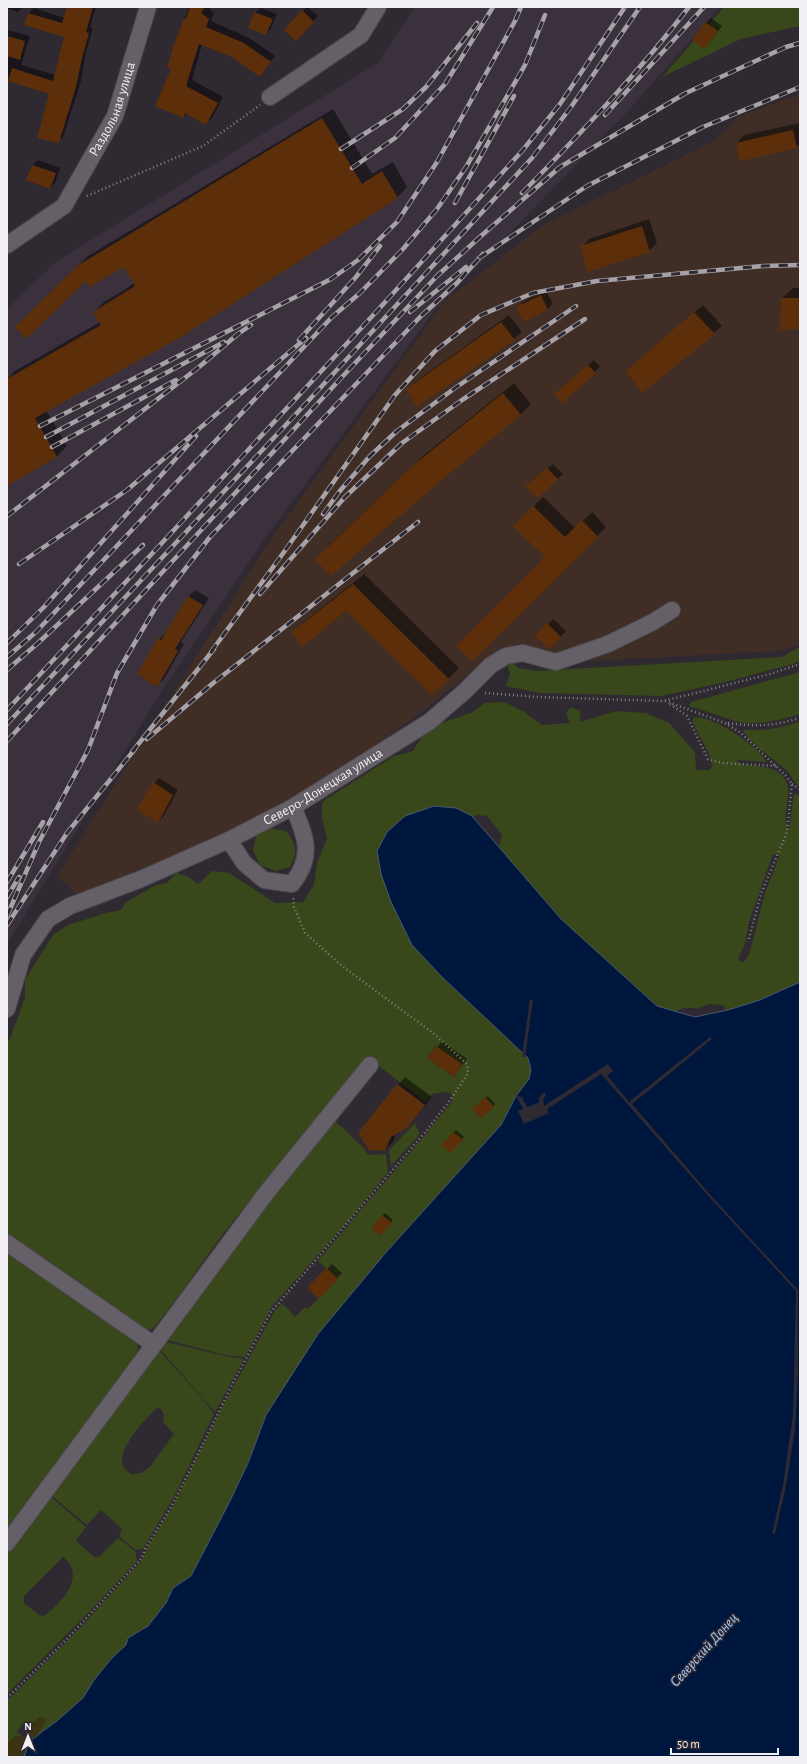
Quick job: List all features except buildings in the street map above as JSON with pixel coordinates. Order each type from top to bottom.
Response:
[{"type":"street","name":"Раздольная улица","points":[[7,245],[64,206],[115,116],[148,7]]},
{"type":"street","points":[[270,97],[361,35],[378,7]]},
{"type":"street","name":"Северо-Донецкая улица","points":[[7,1009],[23,955],[48,919],[70,906],[141,879],[229,840],[293,807],[429,722],[465,691],[491,665],[506,656],[523,652],[556,662],[608,644],[652,622],[672,610]]},
{"type":"street","points":[[229,840],[244,863],[264,880],[292,884],[301,873],[307,854],[304,833],[293,807]]},
{"type":"street","points":[[7,1543],[267,1192],[370,1064]]},
{"type":"street","points":[[7,1243],[153,1344]]},
{"type":"path","points":[[86,197],[203,146],[270,97]]},
{"type":"path","points":[[465,691],[538,697],[664,701],[770,674],[800,664]]},
{"type":"path","points":[[664,701],[725,723],[741,733],[776,766],[792,784],[800,789]]},
{"type":"path","points":[[664,701],[687,716],[708,759],[723,763],[776,766]]},
{"type":"path","points":[[725,723],[757,727],[782,723],[800,718]]},
{"type":"path","points":[[748,942],[761,894],[787,832],[792,784]]},
{"type":"path","points":[[7,1698],[66,1640],[142,1558],[145,1549],[171,1507],[234,1381],[271,1312],[427,1130],[452,1099],[468,1073],[467,1064],[433,1033],[342,966],[305,933],[294,907],[292,884]]},
{"type":"shaded area","points":[[415,7],[720,7],[628,111],[436,309],[266,537],[160,694],[7,944],[7,308],[57,261],[379,62]]},
{"type":"shaded area","points":[[800,94],[800,645],[779,651],[529,664],[493,654],[425,709],[293,807],[94,909],[57,876],[271,539],[445,301],[543,225],[711,143],[738,117]]},
{"type":"green space","points":[[724,7],[800,7],[800,26],[741,39],[662,77]]},
{"type":"green space","points":[[797,648],[800,648],[800,661],[793,664],[725,682],[662,696],[540,693],[506,686],[510,674],[508,666],[511,661],[518,668],[536,671],[782,657]]},
{"type":"green space","points":[[800,672],[800,714],[768,722],[743,723],[690,707],[689,705],[691,702]]},
{"type":"green space","points":[[504,702],[523,711],[542,725],[570,723],[566,713],[571,707],[580,711],[580,722],[616,711],[646,713],[669,723],[695,752],[696,770],[709,770],[712,767],[710,756],[693,723],[693,718],[701,718],[722,726],[733,732],[762,755],[766,762],[737,760],[739,764],[760,766],[773,770],[784,778],[788,789],[786,824],[789,830],[794,794],[800,795],[800,982],[727,1019],[724,1005],[709,1004],[699,1008],[683,1008],[669,1015],[646,1006],[599,961],[499,849],[502,835],[487,816],[478,815],[465,820],[493,1014],[528,1058],[531,1071],[529,1079],[516,1096],[501,1125],[388,1250],[318,1334],[248,1463],[220,1522],[191,1576],[173,1588],[166,1603],[148,1626],[128,1638],[126,1645],[112,1658],[94,1680],[83,1698],[58,1720],[37,1735],[46,1720],[40,1717],[29,1726],[25,1722],[17,1731],[21,1735],[19,1737],[16,1736],[7,1744],[7,1701],[77,1631],[143,1559],[146,1550],[175,1502],[223,1406],[274,1312],[282,1303],[295,1317],[305,1307],[308,1309],[337,1279],[318,1261],[453,1100],[451,1093],[443,1092],[432,1094],[426,1102],[367,1057],[222,1235],[153,1329],[146,1330],[58,1267],[7,1235],[7,1043],[10,1039],[25,997],[25,980],[53,935],[68,925],[121,910],[126,902],[156,885],[167,883],[176,873],[187,876],[198,884],[212,871],[229,873],[275,903],[303,902],[314,885],[317,863],[327,839],[322,818],[322,802],[394,756],[413,751],[427,728],[471,713],[485,703]],"holes":[[[773,854],[780,855],[765,893],[750,952],[744,962],[740,962],[738,958],[745,944],[749,922]],[[436,1046],[462,1064],[454,1077],[427,1058]]]},
{"type":"green space","points":[[800,721],[800,787],[788,772],[758,748],[743,731],[763,730],[785,726]]},
{"type":"green space","points":[[270,828],[286,831],[292,840],[295,852],[290,867],[276,871],[260,865],[253,850],[256,836]]},
{"type":"green space","points":[[334,1120],[363,1147],[368,1155],[386,1154],[388,1172],[350,1219],[273,1305],[245,1357],[225,1355],[167,1340],[251,1225]]},
{"type":"green space","points":[[415,1123],[420,1134],[391,1166],[389,1150]]},
{"type":"green space","points":[[7,1250],[137,1342],[138,1350],[134,1360],[7,1534]]},
{"type":"green space","points":[[165,1342],[224,1356],[244,1359],[215,1412],[160,1349]]},
{"type":"green space","points":[[159,1350],[203,1399],[214,1414],[175,1495],[143,1549],[136,1550],[121,1538],[119,1536],[122,1529],[101,1510],[87,1525],[52,1496]],"holes":[[[157,1408],[161,1409],[164,1415],[163,1422],[174,1434],[150,1467],[141,1473],[131,1474],[122,1463],[123,1454],[126,1447],[135,1432],[146,1419]]]},
{"type":"green space","points":[[51,1497],[86,1527],[76,1541],[94,1557],[99,1557],[118,1538],[135,1551],[137,1561],[90,1611],[7,1694],[7,1553]],"holes":[[[63,1557],[70,1564],[73,1572],[69,1588],[58,1604],[44,1616],[39,1615],[24,1603],[24,1596]]]},
{"type":"sand","points":[[40,1717],[44,1717],[46,1720],[37,1735],[30,1741],[24,1757],[7,1757],[7,1744],[16,1736],[23,1737],[31,1728],[29,1726]]},
{"type":"water","name":"Северский Донец","points":[[434,806],[456,808],[472,816],[561,919],[657,1006],[695,1017],[728,1010],[760,1000],[800,982],[800,1757],[24,1757],[30,1741],[58,1720],[83,1698],[94,1680],[112,1658],[126,1645],[128,1638],[148,1626],[166,1603],[173,1588],[191,1576],[248,1463],[266,1415],[318,1334],[388,1250],[501,1125],[516,1096],[529,1079],[531,1070],[528,1058],[442,977],[412,945],[391,902],[381,874],[377,851],[387,832],[405,816]]},
{"type":"pier","points":[[530,999],[533,1000],[525,1058],[522,1056]]},
{"type":"pier","points":[[710,1037],[712,1039],[632,1104],[714,1199],[798,1290],[798,1374],[795,1429],[786,1486],[775,1534],[772,1534],[783,1485],[793,1415],[796,1291],[712,1200],[601,1074],[547,1109],[549,1113],[524,1124],[518,1111],[523,1109],[516,1096],[522,1097],[527,1107],[540,1102],[538,1099],[544,1092],[546,1095],[543,1100],[544,1106],[608,1064],[613,1071],[607,1075],[629,1102]]},
{"type":"railway","points":[[352,168],[395,138],[445,84],[493,7]]},
{"type":"railway","points":[[40,426],[331,279],[358,260],[397,222],[437,162],[515,21],[521,7]]},
{"type":"railway","points":[[7,710],[377,311],[522,151],[560,104],[625,7]]},
{"type":"railway","points":[[7,724],[532,158],[571,107],[640,7]]},
{"type":"railway","points":[[522,193],[608,102],[650,55],[689,7]]},
{"type":"railway","points":[[605,115],[704,7]]},
{"type":"railway","points":[[7,657],[36,632],[332,317],[360,293],[403,249],[437,209],[466,167],[525,65],[545,15]]},
{"type":"railway","points":[[341,149],[403,109],[426,87],[477,23]]},
{"type":"railway","points":[[7,741],[342,377],[437,276],[481,236],[560,167],[686,93],[786,47],[800,43]]},
{"type":"railway","points":[[479,258],[587,186],[703,127],[800,87]]},
{"type":"railway","points":[[455,203],[514,96]]},
{"type":"railway","points":[[299,340],[356,277],[380,246]]},
{"type":"railway","points":[[7,916],[39,842],[88,750],[117,673],[157,605],[210,537],[420,317],[457,283],[483,254]]},
{"type":"railway","points":[[211,652],[395,395],[435,351],[481,315],[533,293],[597,281],[763,266],[800,265]]},
{"type":"railway","points":[[410,312],[466,267]]},
{"type":"railway","points":[[323,514],[339,492],[370,456],[397,431],[455,388],[576,306]]},
{"type":"railway","points":[[260,594],[345,497],[402,443],[462,400],[585,319]]},
{"type":"railway","points":[[7,516],[251,325]]},
{"type":"railway","points":[[19,564],[127,490],[306,338]]},
{"type":"railway","points":[[46,437],[224,342]]},
{"type":"railway","points":[[52,447],[176,380]]},
{"type":"railway","points":[[7,643],[44,607],[196,436]]},
{"type":"railway","points":[[147,739],[212,684],[418,522]]},
{"type":"railway","points":[[7,670],[143,545]]},
{"type":"railway","points":[[132,752],[214,649]]},
{"type":"railway","points":[[7,925],[67,833],[135,749]]},
{"type":"railway","points":[[7,882],[43,822]]},
{"type":"railway","points":[[7,897],[19,877]]}]
